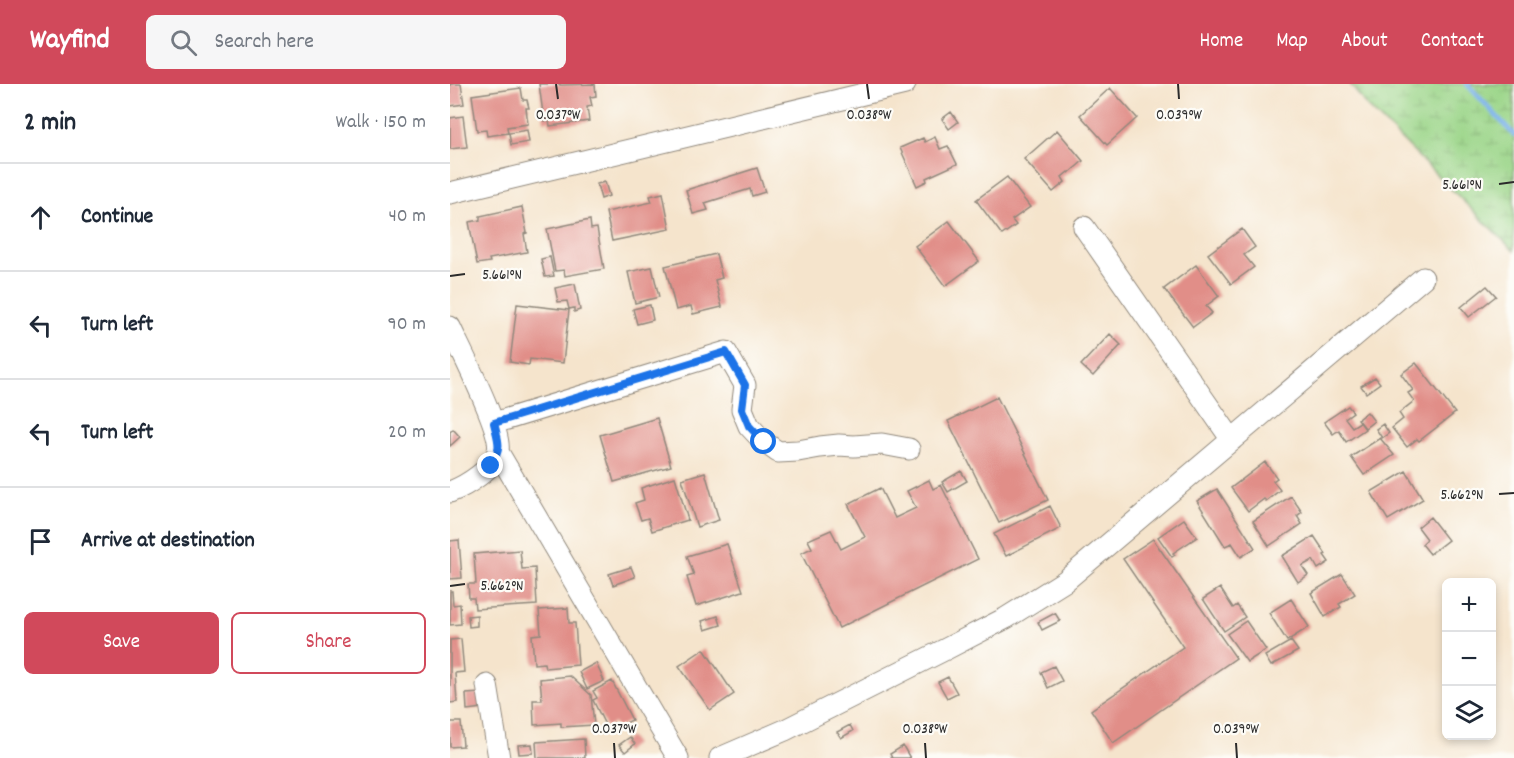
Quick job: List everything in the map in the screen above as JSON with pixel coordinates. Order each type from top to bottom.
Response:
[{"type":"street","points":[[450,193],[905,84]]},
{"type":"street","points":[[1084,227],[1232,440]]},
{"type":"street","points":[[720,758],[795,724],[1006,618],[1065,581],[1423,278]]},
{"type":"street","points":[[450,327],[494,423],[499,442],[498,452],[491,466],[450,492]]},
{"type":"street","points":[[494,423],[726,352],[745,385],[742,409],[749,426],[764,442],[778,452],[839,445],[882,444],[909,449]]},
{"type":"street","points":[[498,452],[678,758]]},
{"type":"street","points":[[487,685],[499,758]]},
{"type":"green space","points":[[1350,84],[1514,84],[1514,251],[1367,106]]},
{"type":"building","points":[[450,84],[461,84],[464,104],[450,106]]},
{"type":"building","points":[[539,84],[595,84],[596,96],[590,97],[592,106],[587,107],[589,121],[550,126],[549,120],[544,121]]},
{"type":"building","points":[[521,88],[523,100],[527,100],[529,108],[526,108],[528,124],[507,127],[508,133],[487,136],[486,130],[477,131],[472,95]]},
{"type":"building","points":[[1110,88],[1137,118],[1107,145],[1080,115]]},
{"type":"building","points":[[951,112],[958,122],[949,129],[942,119]]},
{"type":"building","points":[[463,116],[467,147],[450,149],[450,118]]},
{"type":"building","points":[[527,130],[529,142],[511,145],[509,133]]},
{"type":"building","points":[[1057,130],[1083,161],[1062,177],[1065,182],[1053,192],[1024,159]]},
{"type":"building","points":[[935,137],[940,149],[948,146],[957,164],[926,178],[927,181],[917,186],[900,148],[923,138],[925,142]]},
{"type":"building","points":[[757,168],[765,192],[752,196],[750,189],[705,203],[708,210],[693,214],[686,190]]},
{"type":"building","points":[[1007,177],[1030,207],[1012,220],[1016,225],[1002,235],[976,200]]},
{"type":"building","points":[[605,182],[609,196],[601,199],[597,184]]},
{"type":"building","points":[[663,193],[670,229],[612,241],[606,212],[652,202],[650,196]]},
{"type":"building","points":[[522,207],[527,233],[524,234],[527,252],[489,259],[490,262],[477,264],[469,222],[480,220],[480,216]]},
{"type":"building","points":[[590,220],[591,229],[597,228],[604,269],[565,276],[564,270],[555,271],[547,229]]},
{"type":"building","points":[[949,221],[979,261],[945,286],[915,246]]},
{"type":"building","points":[[1242,229],[1255,247],[1244,255],[1254,267],[1231,284],[1208,254]]},
{"type":"building","points":[[716,254],[722,278],[715,280],[722,307],[693,314],[691,306],[676,310],[665,266]]},
{"type":"building","points":[[550,257],[554,276],[545,277],[541,259]]},
{"type":"building","points":[[1196,265],[1219,296],[1206,306],[1212,313],[1193,327],[1164,289]]},
{"type":"building","points":[[652,267],[659,297],[635,303],[628,272]]},
{"type":"building","points":[[575,284],[580,310],[574,312],[574,308],[569,309],[567,301],[558,302],[555,288]]},
{"type":"building","points":[[1487,286],[1496,296],[1469,317],[1461,307]]},
{"type":"building","points":[[517,304],[569,310],[563,363],[530,359],[529,365],[510,362]]},
{"type":"building","points":[[650,305],[653,320],[637,324],[633,309]]},
{"type":"building","points":[[1110,334],[1121,345],[1093,376],[1081,365]]},
{"type":"building","points":[[1416,363],[1455,413],[1419,441],[1417,439],[1407,447],[1392,428],[1403,419],[1399,413],[1414,401],[1408,393],[1413,390],[1401,374]]},
{"type":"building","points":[[1375,377],[1380,383],[1366,393],[1361,386]]},
{"type":"building","points":[[997,397],[1048,500],[999,523],[948,421]]},
{"type":"building","points":[[1348,406],[1353,412],[1345,418],[1352,427],[1360,422],[1365,429],[1346,442],[1339,430],[1333,434],[1324,422]]},
{"type":"building","points":[[1367,412],[1374,421],[1365,428],[1358,419]]},
{"type":"building","points":[[657,418],[671,466],[614,482],[600,435]]},
{"type":"building","points":[[1383,424],[1389,433],[1382,438],[1376,429]]},
{"type":"building","points":[[453,429],[460,437],[450,446],[450,432]]},
{"type":"building","points":[[1380,438],[1394,455],[1364,475],[1351,457]]},
{"type":"building","points":[[1265,462],[1277,478],[1273,481],[1280,490],[1248,511],[1231,488]]},
{"type":"building","points":[[961,471],[967,481],[948,492],[942,482]]},
{"type":"building","points":[[1406,471],[1423,499],[1388,520],[1371,492]]},
{"type":"building","points":[[705,472],[719,520],[697,527],[682,479]]},
{"type":"building","points":[[675,477],[688,520],[652,531],[648,518],[641,520],[635,503],[644,500],[641,488]]},
{"type":"building","points":[[929,480],[933,489],[941,485],[978,559],[839,628],[801,553],[812,548],[808,540],[831,530],[841,549],[865,537],[848,504],[880,488],[895,518],[916,508],[907,491]]},
{"type":"building","points":[[1217,489],[1255,548],[1241,557],[1232,543],[1225,546],[1197,501]]},
{"type":"building","points":[[1291,496],[1302,512],[1297,516],[1302,524],[1269,546],[1253,521]]},
{"type":"building","points":[[1050,506],[1061,528],[1006,556],[994,534]]},
{"type":"building","points":[[1430,517],[1448,540],[1430,554],[1422,544],[1427,539],[1418,527]]},
{"type":"building","points":[[1184,519],[1197,537],[1173,553],[1175,555],[1172,557],[1158,537]]},
{"type":"building","points":[[1314,536],[1329,562],[1318,569],[1313,560],[1302,566],[1308,575],[1298,582],[1282,556]]},
{"type":"building","points":[[1153,539],[1236,658],[1113,743],[1091,710],[1183,647],[1123,559]]},
{"type":"building","points":[[459,540],[462,578],[450,579],[450,541]]},
{"type":"building","points":[[727,544],[743,591],[696,606],[687,577],[694,575],[687,556]]},
{"type":"building","points":[[520,550],[522,569],[535,568],[537,605],[475,609],[474,598],[469,598],[468,584],[476,584],[474,554]]},
{"type":"building","points":[[631,567],[635,577],[613,585],[609,574]]},
{"type":"building","points":[[1342,574],[1355,594],[1325,617],[1311,593]]},
{"type":"building","points":[[1220,588],[1233,608],[1237,605],[1245,617],[1224,631],[1203,599]]},
{"type":"building","points":[[450,591],[452,591],[453,605],[460,604],[461,624],[450,625]]},
{"type":"building","points":[[1291,599],[1309,627],[1287,641],[1269,613]]},
{"type":"building","points":[[568,608],[569,623],[575,623],[578,665],[545,668],[544,663],[534,664],[532,635],[541,634],[539,610]]},
{"type":"building","points":[[1055,613],[1060,621],[1042,630],[1038,622]]},
{"type":"building","points":[[477,615],[477,626],[469,627],[468,616]]},
{"type":"building","points":[[718,616],[721,625],[705,630],[702,621]]},
{"type":"building","points":[[1246,621],[1266,650],[1247,662],[1227,634]]},
{"type":"building","points":[[461,639],[464,672],[455,673],[457,702],[450,703],[450,640]]},
{"type":"building","points":[[1291,641],[1298,651],[1271,666],[1265,656]]},
{"type":"building","points":[[704,649],[734,694],[710,710],[679,666]]},
{"type":"building","points":[[596,663],[604,681],[587,689],[579,672]]},
{"type":"building","points":[[1054,666],[1062,681],[1048,688],[1041,672]]},
{"type":"building","points":[[570,676],[591,695],[594,725],[561,727],[561,723],[534,725],[533,700],[542,700],[540,679]]},
{"type":"building","points":[[948,677],[957,693],[947,698],[938,682]]},
{"type":"building","points":[[612,681],[632,720],[616,728],[614,723],[606,727],[593,700],[597,698],[593,691]]},
{"type":"building","points":[[481,693],[482,708],[467,710],[466,694]]},
{"type":"building","points":[[450,722],[461,722],[463,746],[450,747]]},
{"type":"building","points":[[850,725],[853,731],[841,738],[837,732]]},
{"type":"building","points":[[630,737],[635,744],[625,752],[619,745]]},
{"type":"building","points":[[584,739],[585,758],[537,758],[536,742]]},
{"type":"building","points":[[532,744],[533,753],[519,754],[518,745]]},
{"type":"building","points":[[903,746],[910,758],[892,758],[890,754]]},
{"type":"waterway","points":[[1467,84],[1514,135]]},
{"type":"route","points":[[491,466],[498,452],[499,442],[494,423],[726,352],[745,385],[742,409],[749,426],[764,442]]}]
